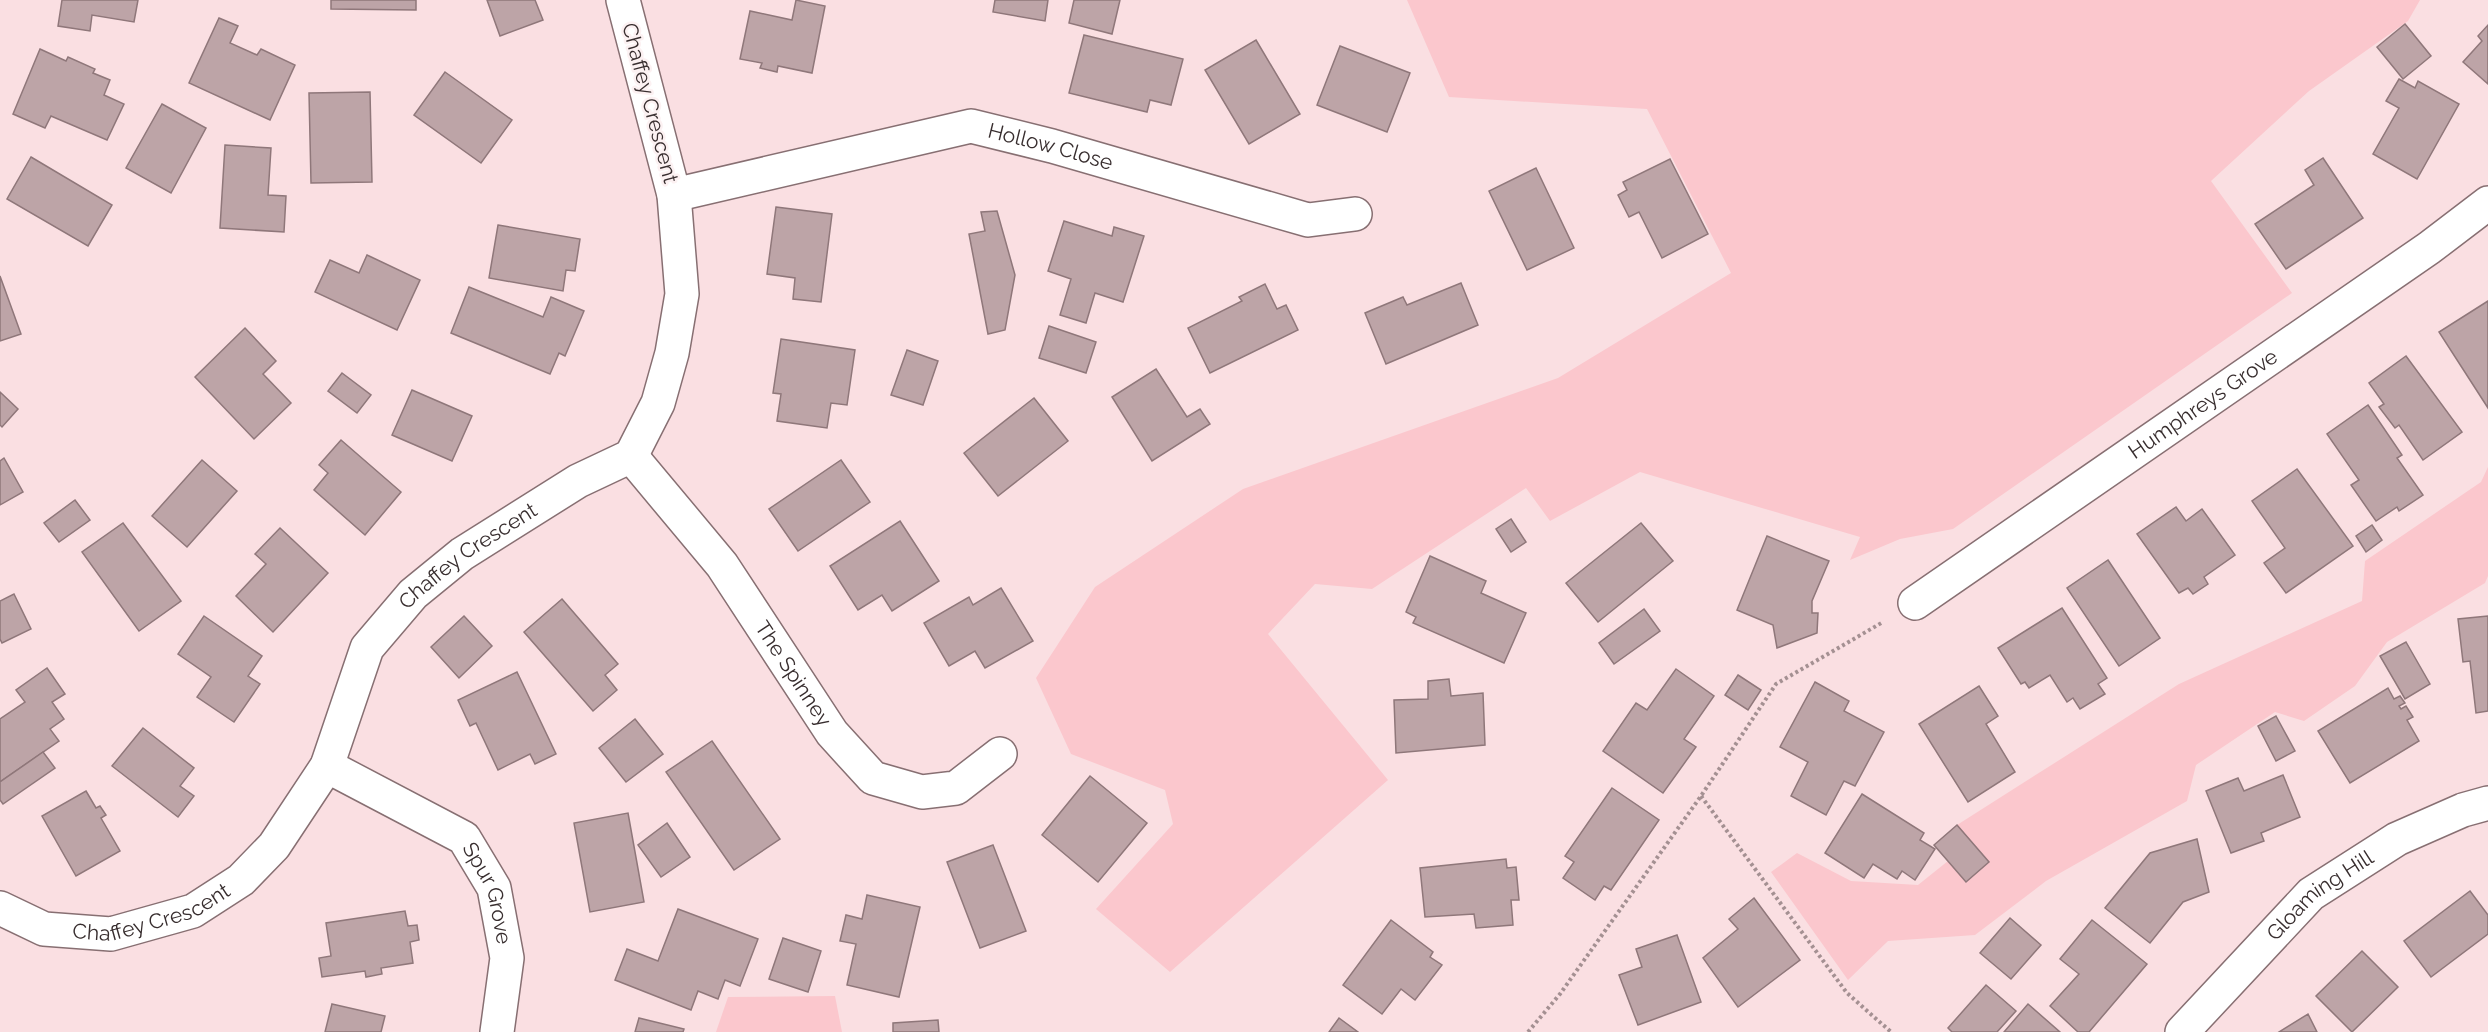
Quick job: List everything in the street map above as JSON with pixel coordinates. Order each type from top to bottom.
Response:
[{"type":"street","name":"Chaffey Crescent","points":[[0,908],[44,929],[111,934],[193,911],[241,880],[274,846],[327,766],[367,648],[413,594],[472,548],[579,481],[631,456],[658,403],[672,353],[682,294],[674,195],[623,0]]},
{"type":"street","name":"Hollow Close","points":[[674,195],[971,126],[1052,146],[1308,220],[1355,214]]},
{"type":"street","name":"Humphreys Grove","points":[[1915,603],[2429,248],[2488,203]]},
{"type":"street","name":"The Spinney","points":[[631,456],[722,565],[832,733],[873,778],[922,792],[956,788],[1000,754]]},
{"type":"street","name":"Spur Grove","points":[[327,766],[464,838],[494,888],[507,958],[497,1032]]},
{"type":"street","name":"Gloaming Hill","points":[[2182,1032],[2312,894],[2397,839],[2463,810],[2488,803]]},
{"type":"path","points":[[1528,1032],[1560,994],[1701,796],[1776,684],[1915,603]]},
{"type":"path","points":[[1701,796],[1847,993],[1891,1032]]},
{"type":"shaded area","points":[[1407,0],[2420,0],[2408,21],[2309,91],[2211,181],[2292,293],[1953,529],[1900,539],[1850,560],[1860,537],[1640,472],[1550,521],[1526,488],[1372,589],[1315,584],[1268,634],[1388,780],[1170,972],[1096,909],[1173,824],[1165,790],[1071,754],[1036,678],[1095,587],[1243,489],[1558,378],[1731,273],[1647,109],[1449,97]]},
{"type":"shaded area","points":[[2488,467],[2488,576],[2485,583],[2387,642],[2355,686],[2304,721],[2275,712],[2196,765],[2187,801],[2046,881],[1975,935],[1888,941],[1848,980],[1771,872],[1797,853],[1851,881],[1918,885],[1948,861],[1966,881],[1957,825],[2179,684],[2362,601],[2365,561],[2481,482]]},
{"type":"shaded area","points":[[835,996],[842,1032],[716,1032],[728,997]]},
{"type":"building","points":[[62,0],[138,0],[134,22],[92,15],[90,31],[58,26]]},
{"type":"building","points":[[331,0],[416,0],[416,10],[331,9]]},
{"type":"building","points":[[487,0],[535,0],[543,20],[500,36]]},
{"type":"building","points":[[796,0],[825,6],[812,73],[778,66],[777,72],[760,68],[762,63],[740,59],[750,11],[792,20]]},
{"type":"building","points":[[995,0],[1048,0],[1045,21],[993,12]]},
{"type":"building","points":[[1074,0],[1120,0],[1112,34],[1069,23]]},
{"type":"building","points":[[219,18],[238,26],[230,43],[257,55],[261,49],[295,65],[270,120],[189,83]]},
{"type":"building","points":[[2405,24],[2431,56],[2403,79],[2377,47]]},
{"type":"building","points":[[2488,25],[2488,84],[2463,62],[2482,41],[2478,36]]},
{"type":"building","points":[[1084,35],[1183,59],[1171,105],[1150,100],[1147,112],[1069,93]]},
{"type":"building","points":[[1256,40],[1300,114],[1249,144],[1205,70]]},
{"type":"building","points":[[1340,46],[1410,73],[1387,132],[1317,105]]},
{"type":"building","points":[[40,49],[66,61],[68,57],[95,69],[93,73],[110,80],[104,95],[124,104],[107,140],[51,116],[45,128],[13,114]]},
{"type":"building","points":[[445,72],[512,120],[481,163],[414,115]]},
{"type":"building","points":[[2399,79],[2415,88],[2418,81],[2459,104],[2417,179],[2373,154],[2399,108],[2386,101]]},
{"type":"building","points":[[370,92],[372,182],[311,183],[309,93]]},
{"type":"building","points":[[162,104],[206,128],[171,193],[126,168]]},
{"type":"building","points":[[225,145],[271,148],[268,195],[286,196],[284,232],[220,228]]},
{"type":"building","points":[[31,157],[112,205],[88,246],[7,199]]},
{"type":"building","points":[[2323,158],[2363,218],[2286,269],[2255,224],[2314,185],[2305,170]]},
{"type":"building","points":[[1670,159],[1708,234],[1662,258],[1639,212],[1629,217],[1618,195],[1627,190],[1623,182]]},
{"type":"building","points":[[1536,168],[1574,248],[1527,270],[1489,191]]},
{"type":"building","points":[[776,207],[832,214],[821,302],[793,299],[795,278],[767,274]]},
{"type":"building","points":[[997,211],[1015,275],[1005,330],[988,334],[969,234],[985,231],[981,212]]},
{"type":"building","points":[[1064,221],[1112,236],[1114,227],[1144,236],[1123,302],[1095,293],[1086,323],[1060,315],[1071,279],[1048,271]]},
{"type":"building","points":[[498,225],[580,239],[575,271],[566,270],[563,291],[489,278]]},
{"type":"building","points":[[367,255],[420,280],[397,330],[315,292],[330,260],[359,273]]},
{"type":"building","points":[[0,276],[21,334],[0,341]]},
{"type":"building","points":[[1461,283],[1478,325],[1386,364],[1365,313],[1403,297],[1407,305]]},
{"type":"building","points":[[1265,284],[1277,309],[1286,305],[1298,330],[1210,373],[1188,328],[1242,301],[1239,297]]},
{"type":"building","points":[[469,287],[543,317],[551,297],[584,311],[565,356],[559,353],[550,374],[451,333]]},
{"type":"building","points":[[2488,301],[2488,408],[2439,332]]},
{"type":"building","points":[[1049,326],[1096,342],[1086,373],[1039,358]]},
{"type":"building","points":[[245,328],[276,361],[263,374],[291,403],[254,439],[195,377]]},
{"type":"building","points":[[781,339],[855,350],[847,405],[831,403],[827,428],[777,421],[781,394],[773,393]]},
{"type":"building","points":[[907,350],[938,361],[923,405],[891,395]]},
{"type":"building","points":[[2406,356],[2462,432],[2423,460],[2399,425],[2395,428],[2379,407],[2384,404],[2369,383]]},
{"type":"building","points":[[1156,369],[1187,417],[1200,409],[1210,424],[1152,461],[1112,397]]},
{"type":"building","points":[[342,373],[371,395],[357,413],[328,391]]},
{"type":"building","points":[[412,390],[472,416],[452,461],[392,435]]},
{"type":"building","points":[[0,392],[18,409],[2,427],[0,425]]},
{"type":"building","points":[[1034,398],[1068,441],[998,496],[964,453]]},
{"type":"building","points":[[2368,405],[2402,455],[2397,458],[2423,495],[2399,511],[2397,507],[2376,521],[2351,485],[2359,480],[2327,434]]},
{"type":"building","points":[[341,440],[401,492],[365,535],[314,490],[328,473],[319,465]]},
{"type":"building","points":[[4,458],[23,492],[0,505],[0,461]]},
{"type":"building","points":[[202,460],[237,491],[187,547],[152,516]]},
{"type":"building","points":[[841,460],[870,502],[798,551],[769,509]]},
{"type":"building","points":[[2297,469],[2353,546],[2286,593],[2264,563],[2285,548],[2252,501]]},
{"type":"building","points":[[75,500],[90,520],[59,542],[44,523]]},
{"type":"building","points":[[2176,507],[2186,521],[2202,509],[2235,555],[2204,577],[2208,584],[2193,594],[2188,588],[2179,593],[2137,534]]},
{"type":"building","points":[[1511,519],[1526,542],[1511,552],[1496,529]]},
{"type":"building","points":[[900,521],[939,581],[892,611],[882,595],[858,610],[830,566]]},
{"type":"building","points":[[123,523],[181,601],[139,631],[82,552]]},
{"type":"building","points":[[1641,523],[1673,561],[1598,622],[1566,583]]},
{"type":"building","points":[[2372,525],[2382,540],[2366,552],[2356,536]]},
{"type":"building","points":[[280,528],[328,573],[273,632],[236,596],[266,564],[255,554]]},
{"type":"building","points":[[1767,536],[1829,561],[1812,601],[1812,613],[1818,613],[1817,633],[1777,648],[1773,625],[1737,610]]},
{"type":"building","points":[[1430,556],[1486,581],[1481,593],[1526,613],[1504,663],[1413,623],[1416,617],[1406,612]]},
{"type":"building","points":[[2108,560],[2160,638],[2119,666],[2067,588]]},
{"type":"building","points":[[1001,588],[1033,641],[985,668],[975,651],[949,666],[924,623],[969,597],[973,605]]},
{"type":"building","points":[[14,594],[31,629],[2,643],[0,639],[0,601]]},
{"type":"building","points":[[562,599],[618,664],[605,675],[617,690],[593,711],[524,632]]},
{"type":"building","points":[[2062,608],[2107,678],[2098,684],[2105,694],[2080,709],[2073,698],[2067,702],[2050,675],[2029,688],[2025,682],[2021,684],[1998,648]]},
{"type":"building","points":[[1644,609],[1660,631],[1614,664],[1599,643]]},
{"type":"building","points":[[204,616],[262,656],[248,676],[260,684],[234,722],[197,697],[211,677],[178,654]]},
{"type":"building","points":[[464,616],[492,646],[459,678],[431,647]]},
{"type":"building","points":[[2488,616],[2488,711],[2476,713],[2470,661],[2463,662],[2458,619]]},
{"type":"building","points":[[2406,642],[2430,684],[2405,699],[2380,656]]},
{"type":"building","points":[[47,668],[65,694],[52,702],[64,719],[50,729],[59,741],[0,782],[0,719],[25,702],[16,690]]},
{"type":"building","points":[[1676,669],[1714,696],[1684,739],[1696,747],[1663,793],[1603,751],[1636,703],[1647,710]]},
{"type":"building","points":[[517,672],[556,754],[535,764],[530,754],[498,770],[476,723],[470,726],[458,700]]},
{"type":"building","points":[[1738,675],[1761,690],[1748,710],[1725,695]]},
{"type":"building","points":[[1449,679],[1451,696],[1483,693],[1485,745],[1396,753],[1394,700],[1428,699],[1428,681]]},
{"type":"building","points":[[1815,682],[1849,701],[1844,711],[1884,732],[1855,786],[1844,781],[1826,815],[1791,796],[1808,762],[1780,747]]},
{"type":"building","points":[[1979,686],[1998,716],[1986,724],[2015,772],[1968,802],[1919,724]]},
{"type":"building","points":[[2388,688],[2394,699],[2400,696],[2405,703],[2399,706],[2401,709],[2406,706],[2413,717],[2407,720],[2419,741],[2350,783],[2318,731]]},
{"type":"building","points":[[2276,716],[2295,751],[2276,761],[2258,726]]},
{"type":"building","points":[[635,719],[663,754],[626,782],[599,748]]},
{"type":"building","points":[[143,728],[194,768],[180,786],[194,796],[178,817],[112,766]]},
{"type":"building","points":[[712,741],[780,839],[734,870],[666,772]]},
{"type":"building","points":[[43,752],[55,768],[3,804],[0,800],[0,782]]},
{"type":"building","points":[[2283,775],[2300,817],[2261,833],[2264,841],[2231,853],[2206,791],[2238,778],[2244,791]]},
{"type":"building","points":[[1090,776],[1147,823],[1098,882],[1042,835]]},
{"type":"building","points":[[1612,788],[1659,820],[1611,890],[1604,886],[1595,900],[1563,878],[1574,862],[1565,856]]},
{"type":"building","points":[[86,791],[96,808],[100,806],[106,815],[101,818],[120,851],[76,876],[42,816]]},
{"type":"building","points":[[1862,794],[1924,833],[1920,840],[1935,849],[1915,880],[1902,871],[1897,879],[1873,864],[1864,878],[1825,853]]},
{"type":"building","points":[[628,813],[644,902],[590,912],[574,823]]},
{"type":"building","points":[[667,823],[690,857],[661,877],[638,845]]},
{"type":"building","points":[[1957,825],[1989,862],[1966,882],[1934,845]]},
{"type":"building","points":[[2197,839],[2209,892],[2183,902],[2150,943],[2105,908],[2150,853]]},
{"type":"building","points":[[993,845],[1026,931],[980,948],[947,862]]},
{"type":"building","points":[[1506,859],[1507,868],[1516,867],[1519,900],[1511,900],[1513,925],[1476,928],[1474,914],[1425,917],[1420,868]]},
{"type":"building","points":[[2470,891],[2488,915],[2488,934],[2431,977],[2404,941]]},
{"type":"building","points":[[867,895],[920,907],[899,997],[847,985],[856,944],[840,941],[846,915],[862,919]]},
{"type":"building","points":[[1754,898],[1800,960],[1738,1007],[1703,958],[1738,929],[1729,919]]},
{"type":"building","points":[[678,909],[758,939],[740,986],[725,980],[718,999],[698,991],[691,1010],[615,980],[627,949],[658,961]]},
{"type":"building","points":[[405,911],[408,926],[417,925],[419,940],[410,942],[413,963],[381,968],[382,974],[366,977],[365,971],[322,977],[319,958],[331,956],[326,923]]},
{"type":"building","points":[[2010,918],[2041,945],[2011,979],[1980,953]]},
{"type":"building","points":[[1391,920],[1433,952],[1430,957],[1442,965],[1415,1000],[1401,989],[1382,1014],[1343,985]]},
{"type":"building","points":[[2092,920],[2147,964],[2089,1032],[2078,1032],[2050,1006],[2079,974],[2060,959]]},
{"type":"building","points":[[1677,935],[1701,1002],[1638,1025],[1619,975],[1642,967],[1636,949]]},
{"type":"building","points":[[783,938],[821,951],[808,992],[769,979]]},
{"type":"building","points":[[2362,951],[2398,987],[2352,1032],[2316,996]]},
{"type":"building","points":[[1986,985],[2016,1011],[1997,1032],[1952,1032],[1948,1028]]},
{"type":"building","points":[[332,1004],[385,1016],[381,1032],[325,1032]]},
{"type":"building","points":[[2028,1004],[2060,1032],[2004,1032]]},
{"type":"building","points":[[2308,1014],[2317,1032],[2279,1032]]},
{"type":"building","points":[[639,1018],[684,1029],[683,1032],[635,1032]]},
{"type":"building","points":[[1339,1018],[1358,1032],[1329,1032]]},
{"type":"building","points":[[938,1020],[939,1032],[893,1032],[893,1023]]}]
